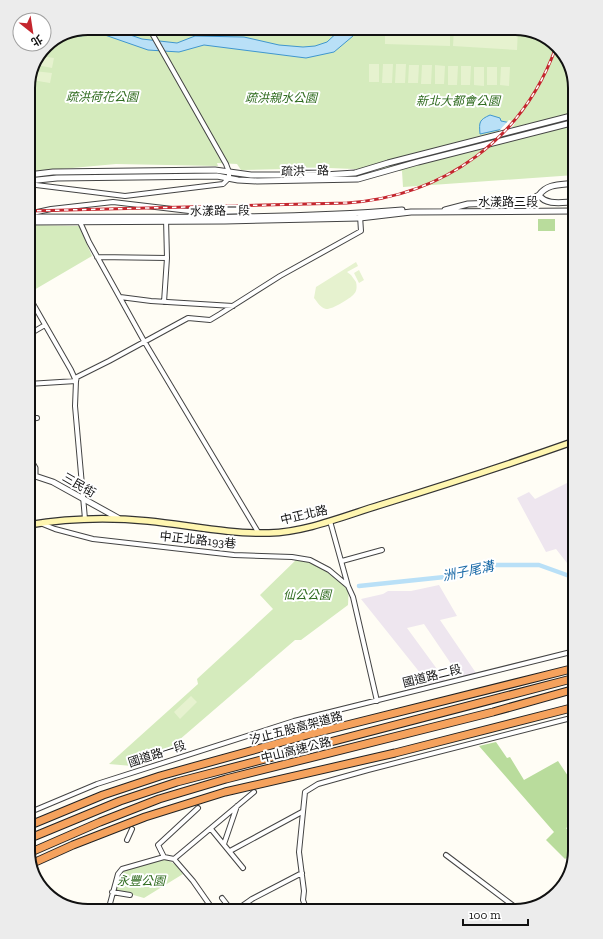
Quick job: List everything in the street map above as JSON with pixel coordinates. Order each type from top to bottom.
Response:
[{"type":"highway","name":"汐止五股高架道路","points":[[35,823],[103,795],[160,776],[311,734],[568,670]]},
{"type":"highway","name":"中山高速公路","points":[[35,836],[120,801],[177,782],[568,680]]},
{"type":"highway","name":"中山高速公路","points":[[35,850],[100,822],[166,797],[226,779],[493,712],[568,691]]},
{"type":"highway","points":[[36,862],[73,844],[145,817],[225,792],[394,753],[568,709]]},
{"type":"main road","name":"中正北路","points":[[35,524],[50,520],[118,518],[228,531],[267,533],[283,532],[330,521],[459,481],[568,443]]},
{"type":"street","points":[[35,184],[125,196],[223,184],[229,178],[229,172],[226,164],[153,35]]},
{"type":"street","name":"疏洪一路","points":[[35,174],[53,172],[215,170],[251,175],[324,175],[355,173],[388,163],[568,117]]},
{"type":"street","name":"疏洪一路","points":[[35,182],[57,178],[217,176],[238,180],[257,181],[358,179],[568,124]]},
{"type":"street","points":[[441,212],[468,204],[523,202],[539,195],[544,188],[568,184]]},
{"type":"street","points":[[539,195],[543,200],[550,202],[568,202]]},
{"type":"street","points":[[125,196],[126,203]]},
{"type":"street","points":[[35,213],[51,209],[113,202],[231,216]]},
{"type":"street","name":"水漾路三段","points":[[441,212],[568,211]]},
{"type":"street","name":"水漾路二段","points":[[35,215],[166,219],[360,216],[411,212],[441,212]]},
{"type":"street","name":"水漾路二段","points":[[35,222],[80,222],[231,216],[360,216]]},
{"type":"street","points":[[84,519],[76,406],[77,376],[109,361],[188,318],[210,320],[280,276],[361,231],[360,216]]},
{"type":"street","points":[[164,302],[167,258],[166,219]]},
{"type":"street","points":[[80,222],[92,248],[144,341],[258,532]]},
{"type":"street","points":[[87,250],[92,248]]},
{"type":"street","points":[[97,257],[167,258]]},
{"type":"street","points":[[120,297],[164,302],[233,306]]},
{"type":"street","points":[[35,308],[76,381]]},
{"type":"street","points":[[35,331],[45,325]]},
{"type":"street","points":[[35,384],[76,381]]},
{"type":"street","points":[[35,468],[35,476]]},
{"type":"street","name":"三民街","points":[[35,476],[53,482],[118,518]]},
{"type":"street","points":[[330,521],[348,586],[354,601],[377,701]]},
{"type":"street","name":"中正北路193巷","points":[[40,523],[55,529],[93,539],[234,555],[292,557],[310,560],[329,570],[348,586]]},
{"type":"street","points":[[342,561],[382,550]]},
{"type":"street","name":"國道路二段","points":[[294,721],[568,653]]},
{"type":"street","points":[[304,904],[299,852],[302,812],[305,792],[308,789],[318,784],[368,770],[568,719]]},
{"type":"street","name":"國道路一段","points":[[35,810],[97,784],[294,721]]},
{"type":"street","points":[[174,859],[254,792]]},
{"type":"street","points":[[224,844],[237,806]]},
{"type":"street","points":[[164,857],[158,845],[198,808]]},
{"type":"street","points":[[230,851],[302,812]]},
{"type":"street","points":[[126,840],[132,829]]},
{"type":"street","points":[[211,829],[244,868]]},
{"type":"street","points":[[446,855],[511,904]]},
{"type":"street","points":[[109,904],[118,874],[122,869],[164,857],[174,859],[209,904]]},
{"type":"street","points":[[244,904],[302,873]]},
{"type":"street","points":[[112,892],[130,895]]},
{"type":"street","points":[[222,898],[227,904]]},
{"type":"shaded area","points":[[568,482],[568,563],[556,549],[546,552],[517,498],[529,492],[535,499]]},
{"type":"shaded area","points":[[439,585],[457,616],[440,620],[476,673],[460,677],[424,624],[407,628],[445,680],[429,684],[361,599],[383,594],[388,591],[411,591]]},
{"type":"green space","name":"新北大都會公園","points":[[88,35],[518,35],[538,40],[550,48],[563,65],[567,78],[568,175],[403,187],[402,171],[329,168],[241,170],[237,164],[217,163],[218,166],[116,164],[35,171],[35,85],[39,68],[44,59],[59,44],[68,39]]},
{"type":"green space","points":[[385,35],[450,35],[450,46],[385,44]]},
{"type":"green space","points":[[454,35],[518,35],[517,50],[453,46]]},
{"type":"green space","points":[[46,57],[54,58],[52,68],[40,66]]},
{"type":"green space","points":[[369,64],[379,64],[379,82],[369,82]]},
{"type":"green space","points":[[383,64],[393,64],[392,83],[382,83]]},
{"type":"green space","points":[[396,64],[406,64],[405,83],[395,83]]},
{"type":"green space","points":[[409,65],[419,65],[418,83],[408,83]]},
{"type":"green space","points":[[422,65],[432,65],[431,84],[421,84]]},
{"type":"green space","points":[[435,65],[445,66],[444,84],[435,84]]},
{"type":"green space","points":[[448,66],[458,66],[457,85],[448,85]]},
{"type":"green space","points":[[461,66],[471,66],[470,85],[461,85]]},
{"type":"green space","points":[[474,67],[484,67],[484,86],[474,85]]},
{"type":"green space","points":[[487,67],[497,67],[497,85],[487,85]]},
{"type":"green space","points":[[501,67],[510,67],[509,86],[500,85]]},
{"type":"green space","points":[[38,71],[52,73],[50,83],[36,81]]},
{"type":"green space","points":[[538,219],[555,219],[555,231],[538,231]]},
{"type":"green space","points":[[35,225],[79,226],[92,256],[35,289]]},
{"type":"green space","points":[[356,262],[358,266],[347,272],[356,282],[355,293],[345,301],[332,308],[326,309],[321,306],[314,298],[316,287]]},
{"type":"green space","points":[[359,270],[364,280],[359,283],[354,273]]},
{"type":"green space","name":"仙公公園","points":[[298,558],[323,565],[349,584],[348,605],[301,640],[295,640],[157,759],[132,766],[109,764],[198,684],[197,679],[273,609],[260,595]]},
{"type":"green space","points":[[191,696],[197,702],[180,719],[174,712]]},
{"type":"green space","points":[[496,742],[507,758],[510,757],[524,780],[558,761],[568,776],[568,827],[566,828],[568,830],[568,857],[565,859],[546,840],[554,832],[479,746]]},
{"type":"green space","name":"永豐公園","points":[[166,859],[176,865],[183,874],[144,898],[116,890],[119,874],[124,871]]},
{"type":"water","points":[[105,35],[130,35],[142,39],[177,43],[195,36],[244,37],[279,45],[303,47],[315,46],[327,42],[334,35],[354,35],[334,52],[306,58],[204,45],[179,52],[148,50]]},
{"type":"water","points":[[490,115],[500,118],[501,121],[511,123],[512,127],[480,134],[480,122]]},
{"type":"pier","points":[[509,120],[515,123],[511,129],[498,132]]},
{"type":"waterway","name":"洲子尾溝","points":[[359,586],[454,576],[487,565],[539,565],[568,575]]},
{"type":"railway","points":[[35,211],[347,203],[382,198],[416,189],[447,175],[476,157],[501,135],[523,109],[542,80],[554,52]]},
{"type":"park label","name":"疏洪荷花公園","points":[[102,97]]},
{"type":"park label","name":"疏洪親水公園","points":[[281,98]]}]
